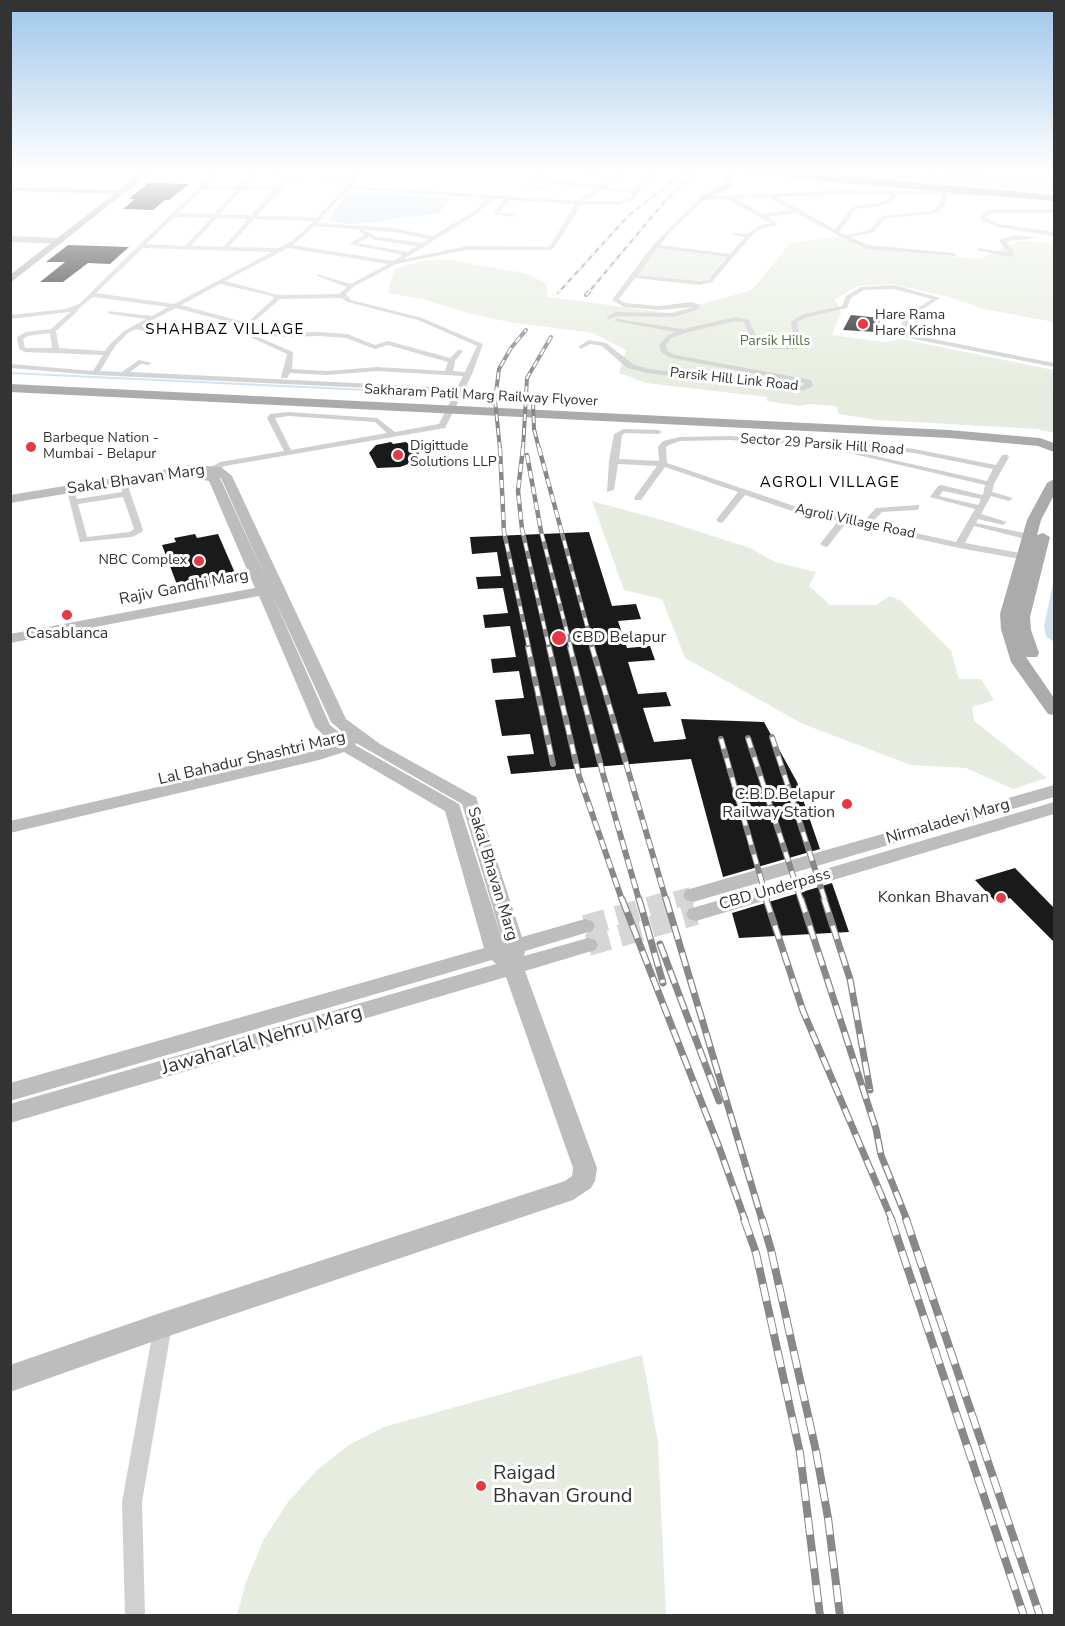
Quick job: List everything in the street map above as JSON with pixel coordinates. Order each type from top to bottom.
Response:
[{"type":"main road","points":[[10,270],[48,245]]},
{"type":"main road","points":[[10,280],[49,245]]},
{"type":"main road","name":"Sakharam Patil Marg Railway Flyover","points":[[13,385],[809,424],[1040,442],[1054,448]]},
{"type":"main road","name":"Sakharam Patil Marg Railway Flyover","points":[[809,424],[925,426],[1039,436],[1054,440]]},
{"type":"main road","points":[[1054,483],[1040,507],[1030,533],[1030,557],[1022,616],[1023,630],[1033,662],[1054,690]]},
{"type":"main road","points":[[1054,506],[1030,557],[1008,614],[1009,629],[1019,662],[1054,710]]},
{"type":"street","points":[[225,248],[228,245]]},
{"type":"street","points":[[357,245],[408,254]]},
{"type":"street","points":[[344,296],[345,290],[351,286],[394,263],[421,245]]},
{"type":"street","points":[[95,373],[118,338],[288,246],[394,263],[467,249],[548,249],[553,245]]},
{"type":"street","points":[[634,276],[670,283],[710,281],[741,245]]},
{"type":"street","points":[[862,245],[954,255]]},
{"type":"street","points":[[979,250],[1012,254],[1005,245]]},
{"type":"street","points":[[107,353],[25,350],[22,349],[19,338],[26,334],[53,331],[94,295],[143,246],[280,250]]},
{"type":"street","points":[[683,331],[614,320],[609,317],[619,314],[674,315],[694,310],[698,306],[659,308],[616,302],[655,246],[699,249],[730,256]]},
{"type":"street","points":[[307,258],[320,251]]},
{"type":"street","points":[[319,275],[328,280],[351,286]]},
{"type":"street","points":[[207,472],[223,464],[286,449],[442,426],[481,345],[420,319],[349,301],[344,296],[277,297],[220,282]]},
{"type":"street","name":"Parsik Hill Link Road","points":[[581,347],[589,342],[604,344],[630,366],[648,370],[797,389],[809,386],[808,382],[710,365],[664,352],[662,349],[664,341],[683,331],[740,319],[748,323],[754,339],[760,344],[771,347],[797,347],[799,345],[794,323],[797,320],[807,315],[845,307],[848,297],[863,288],[886,286],[936,298],[906,317],[903,331],[906,336],[1054,365]]},
{"type":"street","points":[[94,295],[176,306],[279,334],[346,336],[375,347],[388,343],[452,361]]},
{"type":"street","points":[[277,297],[247,327],[246,333],[253,338],[280,346],[291,353],[288,370],[281,381]]},
{"type":"street","points":[[10,317],[67,311],[81,305]]},
{"type":"street","points":[[110,312],[155,318]]},
{"type":"street","points":[[140,327],[156,331],[162,328]]},
{"type":"street","points":[[53,331],[56,350]]},
{"type":"street","points":[[448,374],[452,361],[460,351]]},
{"type":"street","points":[[124,374],[139,362],[148,363]]},
{"type":"street","points":[[10,366],[95,373],[460,390]]},
{"type":"street","points":[[288,370],[327,373],[377,369],[468,374]]},
{"type":"street","points":[[286,449],[271,418],[281,414],[377,420],[391,432]]},
{"type":"street","points":[[610,490],[613,461],[620,432],[657,428],[666,443],[662,447],[663,464],[638,498]]},
{"type":"street","name":"Sector 29 Parsik Hill Road","points":[[666,443],[698,438],[894,448],[999,468]]},
{"type":"street","points":[[801,443],[856,453],[990,484]]},
{"type":"street","points":[[959,545],[978,516],[990,484],[1005,458]]},
{"type":"street","name":"Agroli Village Road","points":[[613,461],[663,464],[798,510],[959,545],[1030,557]]},
{"type":"street","name":"Sakal Bhavan Marg","points":[[10,499],[185,470],[207,472],[214,478],[266,586],[323,727],[453,808],[585,1168],[583,1181],[573,1189],[164,1324]]},
{"type":"street","name":"Sakal Bhavan Marg","points":[[10,505],[125,490],[207,472]]},
{"type":"street","points":[[1009,498],[941,488],[934,497],[970,506],[978,516],[1030,533]]},
{"type":"street","points":[[73,498],[82,539],[88,541],[138,531],[125,490]]},
{"type":"street","points":[[720,520],[743,491]]},
{"type":"street","points":[[970,506],[975,492]]},
{"type":"street","points":[[866,524],[879,510],[916,507]]},
{"type":"street","points":[[978,516],[1030,533]]},
{"type":"street","points":[[825,544],[844,519]]},
{"type":"street","name":"Rajiv Gandhi Marg","points":[[10,639],[97,619],[266,586]]},
{"type":"street","name":"Rajiv Gandhi Marg","points":[[10,631],[97,619]]},
{"type":"street","name":"Lal Bahadur Shashtri Marg","points":[[10,815],[344,740]]},
{"type":"street","name":"Lal Bahadur Shashtri Marg","points":[[10,827],[319,755],[344,740]]},
{"type":"street","name":"Nirmaladevi Marg","points":[[848,860],[1054,791]]},
{"type":"street","name":"Nirmaladevi Marg","points":[[848,860],[1054,808]]},
{"type":"street","name":"CBD Underpass","points":[[694,904],[848,860]]},
{"type":"street","points":[[507,955],[587,936]]},
{"type":"street","name":"Jawaharlal Nehru Marg","points":[[10,1092],[507,955]]},
{"type":"street","name":"Jawaharlal Nehru Marg","points":[[10,1114],[507,955]]},
{"type":"street","points":[[10,1379],[164,1324],[132,1502],[135,1616]]},
{"type":"green space","name":"Parsik Hills","points":[[788,245],[856,245],[859,247],[980,259],[1011,245],[1054,245],[1054,322],[984,309],[949,297],[892,284],[858,286],[835,299],[841,313],[832,335],[884,342],[901,339],[1054,370],[1054,433],[1037,429],[877,420],[839,414],[836,406],[808,404],[800,406],[767,401],[767,397],[646,383],[619,373],[626,350],[593,333],[509,322],[468,313],[423,299],[388,293],[394,269],[425,260],[449,260],[524,273],[546,283],[548,297],[669,313],[752,290]]},
{"type":"green space","points":[[659,248],[725,257],[710,278],[705,281],[637,275]]},
{"type":"green space","points":[[592,501],[669,522],[750,548],[775,562],[816,572],[809,586],[830,605],[876,605],[890,596],[901,601],[951,651],[959,679],[981,679],[994,700],[972,707],[974,721],[1047,778],[1013,789],[966,768],[911,765],[803,724],[685,658],[662,599],[624,590]]},
{"type":"green space","name":"Raigad Bhavan Ground","points":[[642,1355],[658,1442],[666,1615],[237,1615],[246,1582],[264,1539],[288,1502],[317,1470],[349,1445],[384,1427]]},
{"type":"water","points":[[1053,584],[1054,642],[1046,636],[1044,626]]},
{"type":"building","points":[[68,245],[129,247],[110,264],[88,263],[63,282],[40,282],[65,262],[46,262]]},
{"type":"building","name":"Hare Rama Hare Krishna","points":[[851,315],[881,318],[876,332],[843,330]]},
{"type":"building","name":"Digittude Solutions LLP","points":[[391,442],[393,444],[406,442],[419,453],[414,462],[400,467],[377,468],[369,453],[376,445]]},
{"type":"building","name":"CBD Belapur","points":[[589,532],[612,606],[636,604],[641,619],[618,621],[627,648],[650,646],[655,660],[628,662],[638,694],[666,692],[671,706],[643,708],[654,742],[686,739],[681,719],[764,722],[797,782],[820,849],[723,877],[691,759],[511,774],[507,756],[534,754],[530,734],[502,736],[495,700],[524,698],[519,671],[493,673],[491,659],[516,657],[510,626],[485,628],[483,615],[508,613],[503,588],[478,589],[476,577],[501,576],[497,552],[472,554],[470,537]]},
{"type":"building","name":"NBC Complex","points":[[195,534],[197,538],[218,534],[235,573],[222,575],[224,581],[179,590],[162,545],[176,542],[174,538]]},
{"type":"building","name":"Konkan Bhavan","points":[[1015,868],[1054,908],[1054,942],[1010,898],[996,902],[975,880]]},
{"type":"building","points":[[832,883],[849,932],[739,938],[732,913]]},
{"type":"waterway","points":[[10,373],[450,394]]},
{"type":"waterway","points":[[464,395],[479,395]]},
{"type":"tunnel","points":[[675,900],[693,895]]},
{"type":"tunnel","points":[[585,926],[680,899]]},
{"type":"tunnel","points":[[588,945],[696,914]]},
{"type":"railway","points":[[558,293],[602,245]]},
{"type":"railway","points":[[588,293],[628,245]]},
{"type":"railway","points":[[500,449],[495,400],[499,369],[511,348],[526,330]]},
{"type":"railway","points":[[523,449],[527,378],[551,337]]},
{"type":"railway","points":[[533,402],[534,429],[539,449]]},
{"type":"railway","points":[[500,448],[504,532],[529,648]]},
{"type":"railway","points":[[523,448],[518,491],[522,529],[549,648]]},
{"type":"railway","points":[[539,448],[593,648]]},
{"type":"railway","points":[[527,455],[541,531],[571,648]]},
{"type":"railway","points":[[528,647],[553,764]]},
{"type":"railway","points":[[549,647],[579,776],[622,900]]},
{"type":"railway","points":[[570,647],[639,900]]},
{"type":"railway","points":[[592,647],[666,900]]},
{"type":"railway","points":[[772,737],[825,900]]},
{"type":"railway","points":[[748,738],[801,900]]},
{"type":"railway","points":[[721,739],[767,900]]},
{"type":"railway","points":[[622,899],[719,1147],[745,1220]]},
{"type":"railway","points":[[639,899],[663,983]]},
{"type":"railway","points":[[666,899],[762,1220]]},
{"type":"railway","points":[[766,899],[803,1011],[892,1220]]},
{"type":"railway","points":[[801,899],[876,1129],[881,1155],[907,1220]]},
{"type":"railway","points":[[824,899],[850,979],[870,1090]]},
{"type":"railway","points":[[660,944],[719,1101]]},
{"type":"railway","points":[[744,1219],[756,1253],[800,1453],[820,1616]]},
{"type":"railway","points":[[762,1219],[816,1451],[828,1518],[840,1616]]},
{"type":"railway","points":[[891,1219],[1024,1616]]},
{"type":"railway","points":[[906,1219],[1040,1616]]},
{"type":"place","name":"Hare Rama Hare Krishna","points":[[863,324]]},
{"type":"place","name":"Barbeque Nation - Mumbai - Belapur","points":[[31,447]]},
{"type":"place","name":"Digittude Solutions LLP","points":[[398,455]]},
{"type":"place","name":"NBC Complex","points":[[199,561]]},
{"type":"place","name":"Casablanca","points":[[67,615]]},
{"type":"place","name":"CBD Belapur","points":[[559,638]]},
{"type":"place","name":"C.B.D.Belapur Railway Station","points":[[847,804]]},
{"type":"place","name":"Konkan Bhavan","points":[[1001,898]]},
{"type":"place","name":"Raigad Bhavan Ground","points":[[481,1486]]},
{"type":"district","name":"SHAHBAZ VILLAGE","points":[[225,330]]},
{"type":"district","name":"AGROLI VILLAGE","points":[[830,483]]}]
